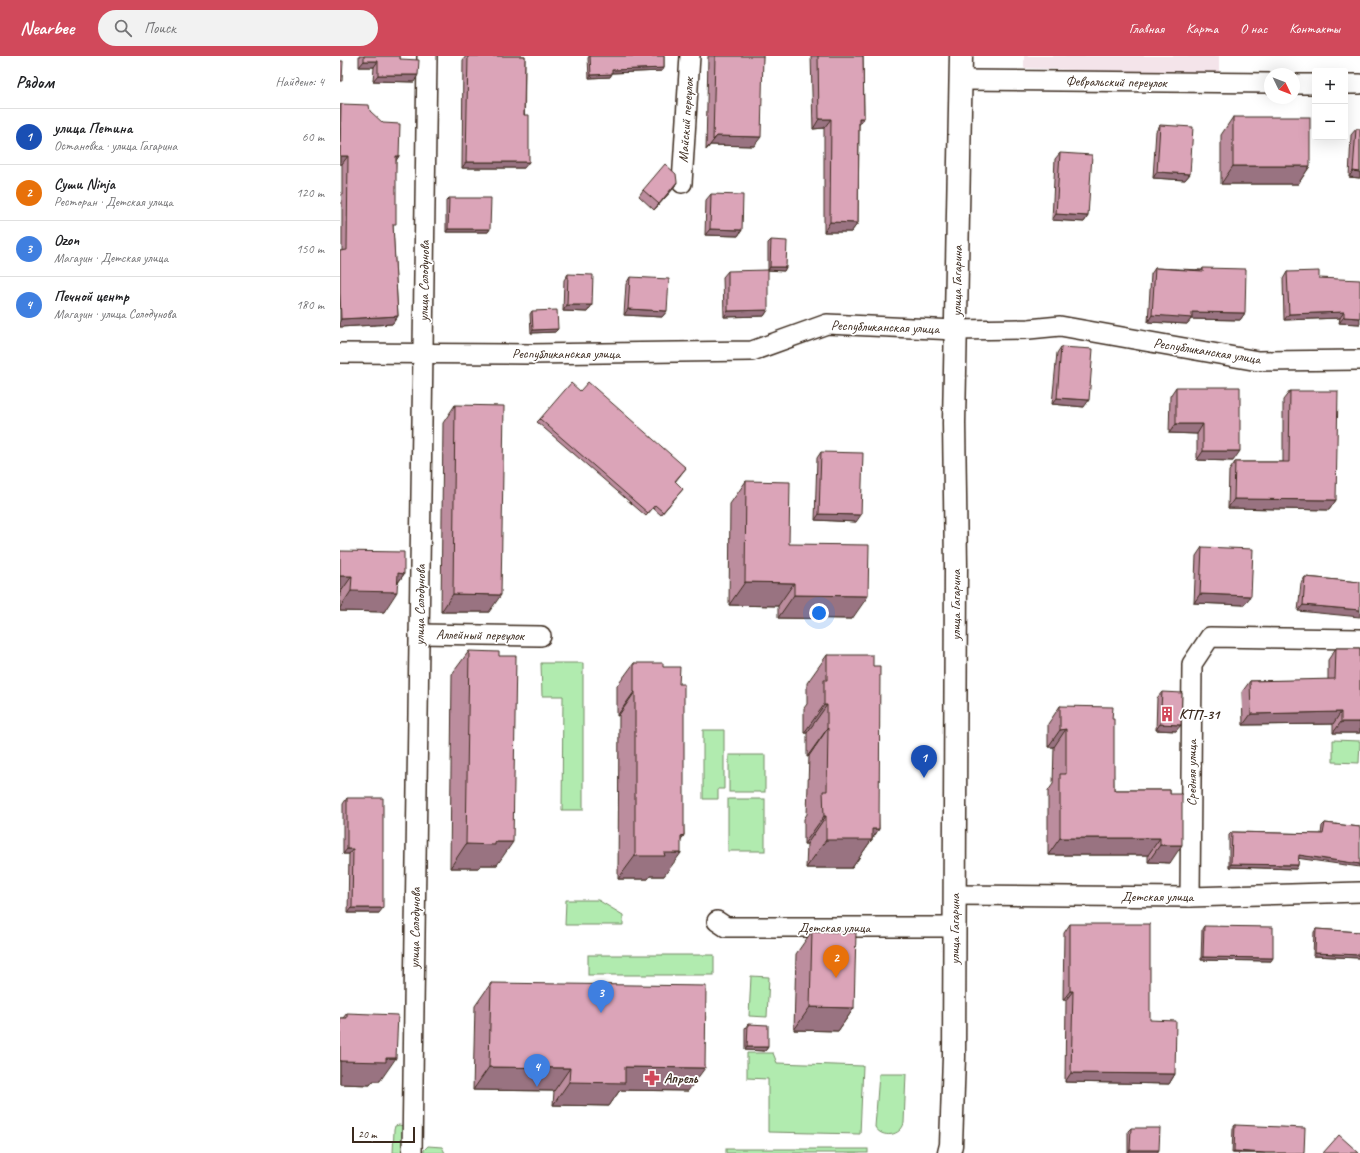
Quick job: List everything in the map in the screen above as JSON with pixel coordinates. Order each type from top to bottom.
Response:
[{"type":"street","name":"улица Солодунова","points":[[412,1153],[427,56]]},
{"type":"street","name":"Майский переулок","points":[[682,183],[690,56]]},
{"type":"street","name":"улица Гагарина","points":[[949,1153],[951,1145],[954,1056],[956,560],[954,423],[962,56]]},
{"type":"street","name":"Февральский переулок","points":[[961,80],[1264,84]]},
{"type":"street","points":[[1300,84],[1312,84]]},
{"type":"street","points":[[1348,84],[1360,84]]},
{"type":"street","name":"Республиканская улица","points":[[340,353],[530,354],[752,351],[827,324],[955,330],[1029,329],[1060,326],[1258,361],[1360,360]]},
{"type":"street","name":"Аллейный переулок","points":[[419,634],[541,636]]},
{"type":"street","name":"Средняя улица","points":[[1190,897],[1192,664],[1210,637],[1360,639]]},
{"type":"street","name":"Детская улица","points":[[954,895],[1190,897],[1360,892]]},
{"type":"street","name":"Детская улица","points":[[717,921],[726,927],[954,927]]},
{"type":"shaded area","points":[[1024,56],[1219,56],[1219,76],[1024,68]]},
{"type":"green space","points":[[541,663],[583,663],[583,810],[562,810],[563,696],[542,696]]},
{"type":"green space","points":[[703,730],[724,730],[724,789],[718,789],[718,799],[703,799]]},
{"type":"green space","points":[[1333,740],[1360,741],[1359,763],[1333,762]]},
{"type":"green space","points":[[729,755],[765,755],[765,792],[729,792]]},
{"type":"green space","points":[[728,799],[765,799],[765,851],[728,851]]},
{"type":"green space","points":[[566,900],[598,900],[623,915],[623,925],[565,925]]},
{"type":"green space","points":[[588,955],[714,955],[714,975],[588,975]]},
{"type":"green space","points":[[751,976],[769,977],[767,1017],[749,1016]]},
{"type":"green space","points":[[747,1053],[773,1053],[777,1063],[863,1066],[860,1134],[768,1132],[768,1079],[747,1078]]},
{"type":"green space","points":[[879,1074],[906,1074],[904,1123],[899,1131],[891,1134],[882,1133],[875,1127]]},
{"type":"green space","points":[[395,1126],[404,1126],[404,1153],[393,1153],[394,1130]]},
{"type":"green space","points":[[428,1146],[442,1147],[445,1153],[424,1153],[424,1150]]},
{"type":"green space","points":[[726,1149],[868,1149],[868,1153],[726,1153]]},
{"type":"building","points":[[364,56],[400,56],[400,59],[419,60],[418,75],[378,75],[378,61],[364,61]]},
{"type":"building","points":[[468,56],[525,56],[524,115],[529,115],[529,162],[466,162]]},
{"type":"building","points":[[590,56],[664,56],[664,68],[612,70],[612,74],[591,75]]},
{"type":"building","points":[[715,56],[763,56],[761,137],[717,136],[713,140]]},
{"type":"building","points":[[818,56],[863,56],[864,118],[859,118],[858,223],[830,222],[831,119],[819,119]]},
{"type":"building","points":[[340,61],[343,61],[342,81],[340,81]]},
{"type":"building","points":[[341,104],[369,105],[370,111],[383,123],[400,124],[399,156],[396,156],[396,224],[393,224],[398,316],[341,319],[340,251],[347,250],[348,156],[340,156]]},
{"type":"building","points":[[1233,117],[1310,117],[1310,166],[1233,166]]},
{"type":"building","points":[[1160,125],[1193,127],[1190,174],[1157,172]]},
{"type":"building","points":[[1356,129],[1360,129],[1360,172],[1353,171]]},
{"type":"building","points":[[1060,153],[1092,155],[1088,216],[1056,214]]},
{"type":"building","points":[[665,164],[676,174],[677,182],[659,204],[643,190]]},
{"type":"building","points":[[711,194],[743,195],[742,230],[710,229]]},
{"type":"building","points":[[449,198],[491,198],[490,229],[448,229]]},
{"type":"building","points":[[771,240],[787,241],[786,267],[770,267]]},
{"type":"building","points":[[1155,268],[1203,271],[1203,268],[1246,269],[1245,313],[1192,312],[1192,318],[1152,315]]},
{"type":"building","points":[[768,270],[768,310],[728,311],[728,271]]},
{"type":"building","points":[[1319,271],[1319,278],[1360,280],[1360,318],[1344,317],[1344,312],[1289,314],[1287,272]]},
{"type":"building","points":[[568,274],[593,275],[592,305],[567,305]]},
{"type":"building","points":[[630,277],[669,279],[667,311],[628,309]]},
{"type":"building","points":[[557,310],[558,329],[533,330],[532,311]]},
{"type":"building","points":[[1061,347],[1093,349],[1089,400],[1057,398]]},
{"type":"building","points":[[588,382],[686,468],[675,481],[683,489],[663,512],[655,505],[648,513],[540,419],[571,383],[580,391]]},
{"type":"building","points":[[1176,387],[1240,387],[1240,451],[1203,451],[1203,424],[1176,424]]},
{"type":"building","points":[[1290,391],[1338,391],[1336,500],[1234,499],[1235,462],[1289,462]]},
{"type":"building","points":[[455,405],[504,406],[501,595],[453,594]]},
{"type":"building","points":[[821,452],[863,453],[861,515],[819,514]]},
{"type":"building","points":[[746,481],[790,482],[789,544],[869,545],[868,596],[794,595],[794,583],[745,582]]},
{"type":"building","points":[[1202,547],[1253,549],[1251,596],[1200,594]]},
{"type":"building","points":[[340,551],[404,552],[404,574],[398,573],[397,592],[351,591],[352,576],[340,576]]},
{"type":"building","points":[[1305,577],[1360,582],[1360,610],[1303,605]]},
{"type":"building","points":[[1336,648],[1360,648],[1360,722],[1341,722],[1341,712],[1251,714],[1250,681],[1335,679]]},
{"type":"building","points":[[469,651],[499,652],[499,656],[516,656],[513,842],[495,842],[495,845],[466,844]]},
{"type":"building","points":[[827,655],[873,655],[873,666],[880,666],[879,829],[872,829],[872,840],[826,840],[826,816],[824,816],[823,791],[827,791],[828,728],[827,729],[827,705],[824,705],[824,680],[827,680]]},
{"type":"building","points":[[634,663],[663,663],[663,667],[680,667],[679,684],[684,684],[684,835],[681,836],[681,853],[664,853],[665,856],[635,856]]},
{"type":"building","name":"КТП-31","points":[[1162,692],[1182,693],[1181,725],[1160,724]]},
{"type":"building","points":[[1060,706],[1113,707],[1114,790],[1170,790],[1170,794],[1182,794],[1182,845],[1160,845],[1160,838],[1060,838],[1060,774],[1066,774],[1066,729],[1060,730]]},
{"type":"building","points":[[347,798],[383,798],[383,908],[352,908],[353,849],[347,849]]},
{"type":"building","points":[[1325,823],[1360,827],[1360,864],[1299,855],[1298,865],[1231,864],[1232,832],[1323,834]]},
{"type":"building","points":[[1070,924],[1150,924],[1150,1020],[1176,1021],[1175,1074],[1071,1073],[1073,991],[1070,991]]},
{"type":"building","points":[[1204,926],[1273,927],[1273,958],[1203,957]]},
{"type":"building","points":[[1316,929],[1360,932],[1360,955],[1315,953]]},
{"type":"building","points":[[812,931],[856,933],[854,1008],[810,1007]]},
{"type":"building","points":[[491,983],[706,986],[705,1068],[625,1067],[625,1083],[569,1082],[570,1068],[489,1067]]},
{"type":"building","points":[[347,1013],[398,1015],[396,1058],[386,1058],[386,1062],[340,1061],[340,1018],[347,1018]]},
{"type":"building","points":[[748,1024],[768,1025],[768,1047],[747,1047]]},
{"type":"building","points":[[1235,1125],[1305,1128],[1304,1153],[1234,1151]]},
{"type":"building","points":[[1131,1128],[1160,1128],[1159,1150],[1130,1150]]},
{"type":"building","points":[[1339,1135],[1359,1153],[1323,1153]]},
{"type":"place","name":"КТП-31","points":[[1167,714]]},
{"type":"place","name":"улица Петина","points":[[924,778]]},
{"type":"place","name":"Суши Ninja","points":[[836,978]]},
{"type":"place","name":"Ozon","points":[[601,1013]]},
{"type":"place","name":"Апрель","points":[[652,1078]]},
{"type":"place","name":"Печной центр","points":[[537,1087]]}]
